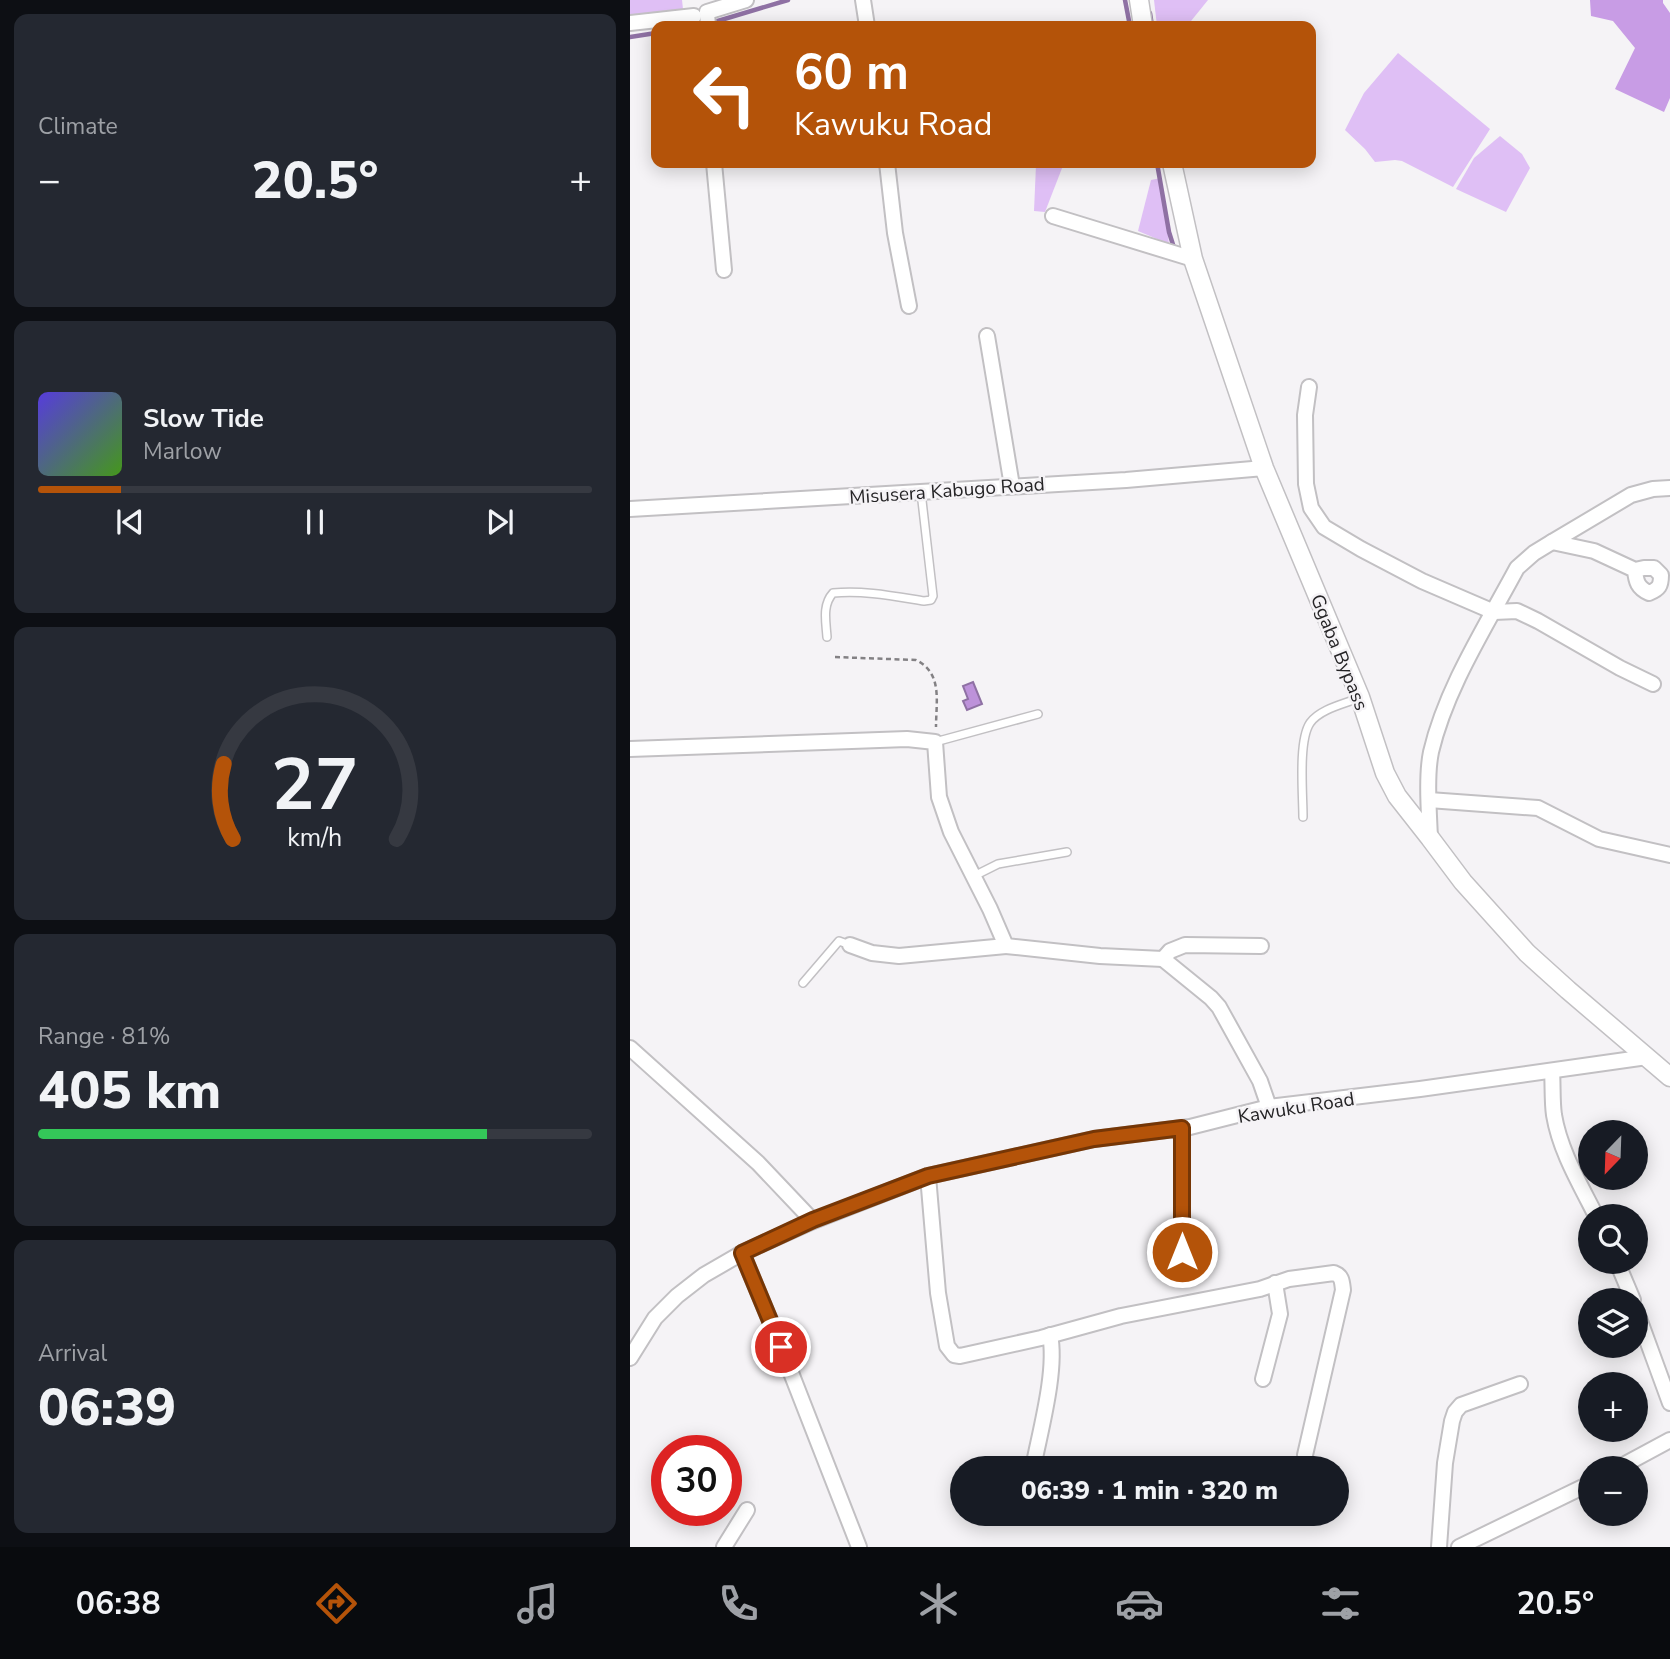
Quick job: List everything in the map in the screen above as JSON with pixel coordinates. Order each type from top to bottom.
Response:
[{"type":"street","points":[[692,0],[703,18]]},
{"type":"street","points":[[659,21],[703,18],[746,0]]},
{"type":"street","points":[[863,0],[866,21]]},
{"type":"street","points":[[1139,0],[1142,21]]},
{"type":"street","points":[[630,23],[651,22]]},
{"type":"street","points":[[714,168],[724,270]]},
{"type":"street","points":[[888,168],[895,233],[909,306]]},
{"type":"street","name":"Ggaba Bypass","points":[[1173,168],[1194,259],[1264,468],[1360,698],[1385,773],[1397,796],[1462,882],[1527,953],[1670,1077]]},
{"type":"street","points":[[1053,216],[1194,259]]},
{"type":"street","points":[[987,336],[1012,486]]},
{"type":"street","points":[[1309,387],[1305,415],[1306,484],[1311,508],[1324,527],[1422,581],[1494,612],[1517,611],[1538,621],[1653,684]]},
{"type":"street","name":"Misusera Kabugo Road","points":[[630,509],[1126,480],[1264,468]]},
{"type":"street","points":[[1430,838],[1431,754],[1450,694],[1517,568],[1534,553],[1631,495],[1670,488]]},
{"type":"street","points":[[1587,522],[1594,551]]},
{"type":"street","points":[[1552,542],[1594,551],[1635,570]]},
{"type":"street","points":[[630,749],[907,739],[935,741],[939,797],[951,832],[1006,946]]},
{"type":"street","points":[[1429,800],[1538,808],[1599,839],[1670,855]]},
{"type":"street","points":[[850,945],[872,953],[899,956],[1006,946],[1088,956],[1163,959],[1219,1007],[1259,1081],[1269,1107]]},
{"type":"street","points":[[1163,959],[1170,951],[1185,945],[1261,946]]},
{"type":"street","points":[[630,1048],[758,1163],[813,1220]]},
{"type":"street","name":"Kawuku Road","points":[[630,1358],[656,1318],[677,1296],[704,1275],[742,1253],[813,1220],[928,1176],[1094,1139],[1182,1128],[1269,1107],[1647,1057]]},
{"type":"street","points":[[1552,1071],[1554,1114],[1560,1139],[1590,1204]]},
{"type":"street","points":[[1182,1128],[1182,1252]]},
{"type":"street","points":[[928,1176],[938,1293],[947,1346],[954,1355],[960,1356],[1050,1335],[1121,1316],[1260,1289],[1304,1276],[1334,1273],[1339,1275],[1343,1290],[1304,1455]]},
{"type":"street","points":[[742,1253],[859,1547]]},
{"type":"street","points":[[1263,1379],[1280,1314],[1275,1283]]},
{"type":"street","points":[[1035,1456],[1048,1387],[1052,1353],[1050,1335]]},
{"type":"street","points":[[1648,1343],[1670,1403]]},
{"type":"street","points":[[1439,1547],[1445,1464],[1455,1412],[1461,1405],[1520,1384]]},
{"type":"street","points":[[1640,1456],[1670,1440]]},
{"type":"street","points":[[1459,1547],[1578,1489]]},
{"type":"street","points":[[724,1547],[747,1510]]},
{"type":"lane","points":[[827,637],[826,607],[827,599],[832,593],[877,593],[931,600],[933,596],[921,492]]},
{"type":"lane","points":[[1303,817],[1303,741],[1310,723],[1324,712],[1360,698]]},
{"type":"lane","points":[[935,741],[1038,714]]},
{"type":"lane","points":[[974,876],[998,864],[1068,852]]},
{"type":"lane","points":[[803,983],[839,941],[850,945]]},
{"type":"path","points":[[835,657],[916,660],[925,665],[934,676],[936,691],[935,741]]},
{"type":"shaded area","points":[[630,0],[682,0],[683,9],[630,15]]},
{"type":"shaded area","points":[[1154,0],[1208,0],[1191,21],[1156,21]]},
{"type":"shaded area","points":[[1590,0],[1663,0],[1670,13],[1670,98],[1664,112],[1615,89],[1635,48],[1613,21],[1591,16]]},
{"type":"shaded area","points":[[1398,53],[1490,129],[1453,187],[1402,161],[1375,162],[1345,130],[1364,93]]},
{"type":"shaded area","points":[[1500,136],[1522,154],[1530,168],[1506,212],[1456,189],[1474,158]]},
{"type":"shaded area","points":[[1036,168],[1062,168],[1045,212],[1034,211]]},
{"type":"shaded area","points":[[1161,178],[1169,244],[1138,231],[1151,180]]},
{"type":"shaded area","points":[[973,682],[982,704],[967,710],[963,701],[968,699],[963,686]]},
{"type":"waterway","points":[[718,21],[788,0]]},
{"type":"waterway","points":[[1125,0],[1129,21]]},
{"type":"waterway","points":[[1150,13],[1151,21]]},
{"type":"waterway","points":[[630,37],[651,34]]},
{"type":"waterway","points":[[1158,168],[1175,251]]},
{"type":"route","points":[[781,1347],[742,1253],[813,1220],[928,1176],[1094,1139],[1182,1128],[1182,1252]]}]
